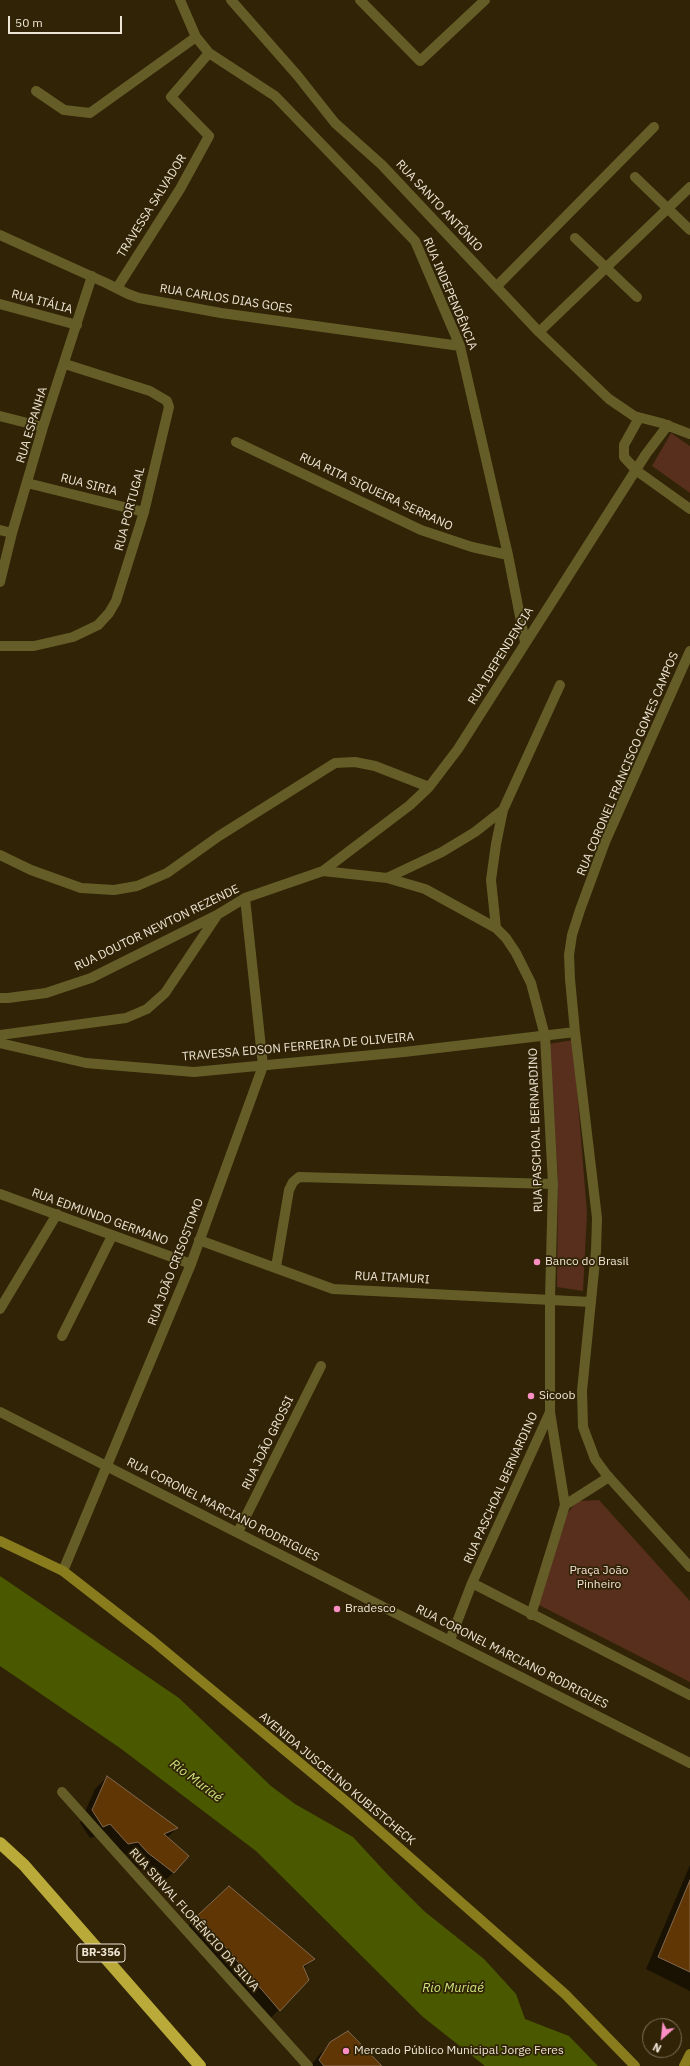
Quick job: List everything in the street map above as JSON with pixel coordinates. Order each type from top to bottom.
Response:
[{"type":"highway","name":"BR-356","points":[[0,1843],[24,1865],[200,2066]]},
{"type":"street","name":"RUA INDEPENDÊNCIA","points":[[180,0],[196,37],[209,53],[275,96],[415,241],[460,346],[508,554],[525,642]]},
{"type":"street","name":"RUA SANTO ANTÔNIO","points":[[231,0],[297,75],[335,123],[382,165],[540,332],[609,399],[626,412],[639,418],[668,425],[690,434]]},
{"type":"street","points":[[360,0],[420,61],[484,0]]},
{"type":"street","points":[[36,91],[64,110],[90,113],[196,37]]},
{"type":"street","name":"TRAVESSA SALVADOR","points":[[117,288],[180,189],[209,136],[171,97],[209,53]]},
{"type":"street","points":[[497,286],[654,127]]},
{"type":"street","points":[[635,177],[666,209],[690,230]]},
{"type":"street","points":[[540,332],[607,269],[666,209],[690,187]]},
{"type":"street","name":"RUA CARLOS DIAS GOES","points":[[0,236],[139,298],[221,313],[460,346]]},
{"type":"street","points":[[575,238],[637,296]]},
{"type":"street","name":"RUA ESPANHA","points":[[0,582],[12,533],[43,427],[65,364],[92,276]]},
{"type":"street","name":"RUA ITÁLIA","points":[[0,304],[77,325]]},
{"type":"street","name":"RUA PORTUGAL","points":[[0,646],[34,646],[73,637],[98,625],[109,613],[116,601],[144,512],[169,407],[167,401],[150,391],[65,364]]},
{"type":"street","points":[[0,416],[43,427]]},
{"type":"street","points":[[639,418],[624,445],[624,457],[637,471],[690,509]]},
{"type":"street","name":"RUA IDEPENDENCIA","points":[[323,871],[410,805],[429,787],[458,749],[525,642],[650,449],[668,425]]},
{"type":"street","name":"RUA RITA SIQUEIRA SERRANO","points":[[236,442],[421,530],[472,547],[508,554]]},
{"type":"street","name":"RUA SIRIA","points":[[27,483],[144,512]]},
{"type":"street","points":[[0,530],[12,533]]},
{"type":"street","name":"RUA CORONEL FRANCISCO GOMES CAMPOS","points":[[575,1032],[570,980],[572,935],[605,842],[690,651]]},
{"type":"street","points":[[496,928],[491,880],[503,810],[560,685]]},
{"type":"street","points":[[0,855],[31,870],[81,888],[114,890],[137,886],[167,873],[218,836],[335,763],[356,762],[375,766],[429,787]]},
{"type":"street","points":[[387,878],[442,852],[475,832],[503,810]]},
{"type":"street","points":[[323,871],[387,878],[425,889],[496,928]]},
{"type":"street","name":"RUA DOUTOR NEWTON REZENDE","points":[[0,998],[46,993],[91,978],[217,916],[245,898],[323,871]]},
{"type":"street","points":[[245,898],[263,1066]]},
{"type":"street","points":[[0,1035],[126,1018],[147,1009],[166,993],[217,916]]},
{"type":"street","name":"RUA PASCHOAL BERNARDINO","points":[[450,1640],[472,1583],[550,1412],[550,1299],[553,1184],[545,1036],[531,983],[506,938],[496,928]]},
{"type":"street","points":[[575,1032],[597,1218],[591,1302],[582,1391],[583,1427],[595,1459],[609,1477],[690,1567]]},
{"type":"street","name":"TRAVESSA EDSON FERREIRA DE OLIVEIRA","points":[[0,1043],[86,1063],[141,1069],[194,1072],[263,1066],[575,1032]]},
{"type":"street","name":"RUA JOÃO CRISOSTOMO","points":[[63,1571],[191,1264],[263,1066]]},
{"type":"street","points":[[276,1267],[290,1190],[293,1182],[299,1177],[310,1176],[553,1184]]},
{"type":"street","name":"RUA EDMUNDO GERMANO","points":[[0,1194],[191,1264]]},
{"type":"street","points":[[0,1309],[57,1214]]},
{"type":"street","points":[[62,1336],[112,1236]]},
{"type":"street","name":"RUA ITAMURI","points":[[199,1240],[333,1288],[591,1302]]},
{"type":"street","name":"RUA JOÃO GROSSI","points":[[238,1532],[321,1366]]},
{"type":"street","name":"RUA CORONEL MARCIANO RODRIGUES","points":[[0,1412],[690,1763]]},
{"type":"street","points":[[531,1615],[565,1505],[550,1412]]},
{"type":"street","points":[[565,1505],[609,1477]]},
{"type":"street","name":"AVENIDA JUSCELINO KUBISTCHECK","points":[[0,1541],[63,1571],[153,1641],[347,1802],[566,1994],[635,2066]]},
{"type":"street","points":[[472,1583],[531,1615],[690,1696]]},
{"type":"street","name":"RUA SINVAL FLORÊNCIO DA SILVA","points":[[62,1792],[308,2066]]},
{"type":"street","points":[[684,2066],[690,2054]]},
{"type":"green space","points":[[671,433],[690,446],[690,493],[652,466]]},
{"type":"green space","points":[[573,1040],[587,1213],[583,1291],[557,1287],[558,1177],[549,1044]]},
{"type":"green space","name":"Praça João Pinheiro","points":[[599,1500],[690,1601],[690,1682],[533,1602],[567,1514],[577,1501]]},
{"type":"water","name":"Rio Muriaé","points":[[0,1576],[179,1698],[271,1786],[295,1804],[353,1837],[424,1911],[484,1959],[516,1994],[525,2019],[569,2036],[598,2066],[485,2066],[423,2017],[256,1851],[120,1748],[0,1666]]},
{"type":"building","points":[[107,1776],[178,1828],[164,1834],[189,1856],[174,1873],[148,1853],[138,1842],[128,1844],[110,1824],[103,1827],[92,1810]]},
{"type":"building","points":[[690,1880],[690,1972],[658,1957]]},
{"type":"building","points":[[229,1886],[315,1959],[303,1966],[309,1980],[280,2011],[198,1915]]},
{"type":"building","name":"Mercado Público Municipal Jorge Feres","points":[[348,2031],[382,2066],[324,2066],[319,2060],[330,2042]]},
{"type":"place","name":"Banco do Brasil","points":[[537,1262]]},
{"type":"place","name":"Sicoob","points":[[531,1396]]},
{"type":"place","name":"Bradesco","points":[[337,1609]]},
{"type":"place","name":"Mercado Público Municipal Jorge Feres","points":[[346,2051]]}]
